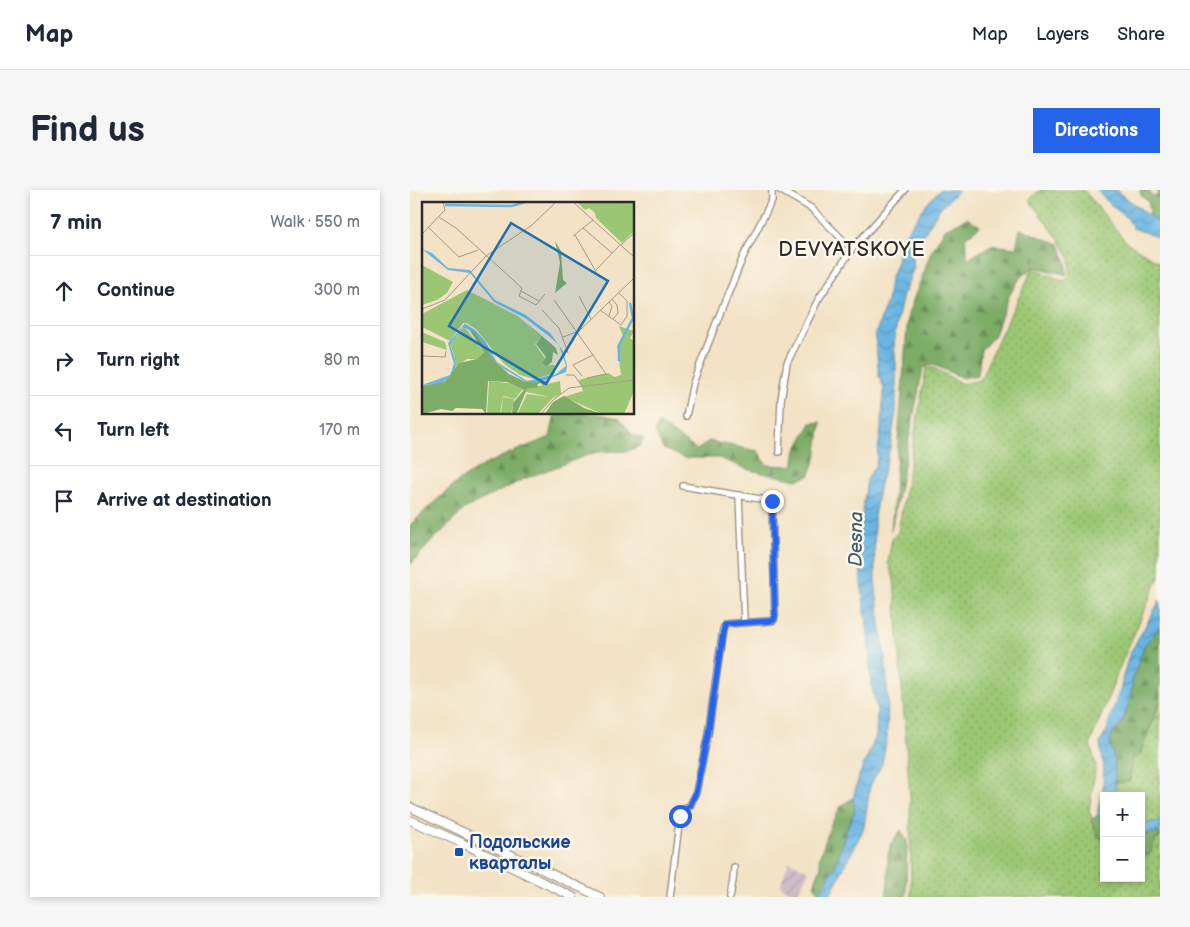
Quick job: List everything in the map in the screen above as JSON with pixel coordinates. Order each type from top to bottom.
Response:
[{"type":"main road","points":[[410,807],[600,897]]},
{"type":"main road","points":[[410,820],[574,897]]},
{"type":"street","points":[[686,416],[693,382],[743,257],[772,200],[772,190]]},
{"type":"street","points":[[780,190],[811,208],[852,249]]},
{"type":"street","points":[[779,452],[781,400],[787,363],[818,300],[852,249],[905,190]]},
{"type":"street","points":[[670,897],[680,816],[690,806],[696,792],[708,734],[723,629],[725,624],[769,621],[774,620],[775,616],[772,501],[683,486]]},
{"type":"street","points":[[739,495],[744,623]]},
{"type":"street","points":[[730,897],[734,867]]},
{"type":"shaded area","points":[[789,861],[809,871],[796,895],[780,886]]},
{"type":"green space","points":[[1040,190],[1084,190],[1127,243],[1160,263],[1160,575],[1123,659],[1090,744],[1096,765],[1089,811],[1100,832],[1100,882],[1145,882],[1145,835],[1160,834],[1160,897],[911,897],[910,797],[894,579],[888,562],[892,538],[898,532],[926,369],[934,368],[962,384],[980,380],[1033,268],[1064,281],[1070,275],[1070,260],[1061,242],[1029,200]]},
{"type":"green space","points":[[1140,190],[1148,190],[1152,196],[1158,196],[1157,190],[1160,190],[1160,224],[1148,215],[1150,212],[1148,201],[1141,196]]},
{"type":"green space","points":[[967,218],[980,226],[965,238],[967,260],[991,245],[1016,248],[1020,229],[1059,244],[1066,261],[1067,275],[1034,267],[1020,278],[1010,294],[993,337],[981,350],[978,375],[963,378],[934,365],[923,368],[891,531],[908,314],[931,252],[945,229]]},
{"type":"green space","points":[[554,415],[603,415],[619,418],[632,434],[644,439],[640,446],[628,451],[596,452],[526,478],[466,508],[410,565],[410,525],[448,490],[472,472],[500,457],[550,437]]},
{"type":"green space","points":[[821,422],[816,459],[809,476],[797,480],[749,470],[719,458],[684,458],[663,449],[655,432],[659,423],[697,450],[709,441],[758,451],[767,465],[793,466],[796,450],[811,423]]},
{"type":"green space","points":[[1160,625],[1160,702],[1140,754],[1132,759],[1130,781],[1115,783],[1114,758],[1110,741],[1112,735],[1123,722],[1131,695],[1133,678],[1145,644]]},
{"type":"green space","points":[[1160,702],[1160,821],[1145,823],[1145,792],[1114,792],[1115,783],[1130,781],[1132,759],[1140,754]]},
{"type":"green space","points":[[853,798],[855,811],[847,828],[835,866],[820,894],[814,885],[821,867],[819,859],[831,824],[841,806]]},
{"type":"green space","points":[[1098,815],[1100,820],[1100,838],[1098,836],[1091,820]]},
{"type":"green space","points":[[901,830],[907,841],[906,897],[886,897],[888,854],[892,842]]},
{"type":"green space","points":[[1160,833],[1160,838],[1156,839],[1149,855],[1145,854],[1145,834]]},
{"type":"water","points":[[940,190],[959,190],[938,211],[918,244],[910,248],[914,267],[903,295],[894,346],[896,412],[890,448],[874,516],[875,579],[885,655],[888,699],[887,737],[882,764],[870,786],[864,828],[829,897],[818,897],[835,866],[847,828],[855,811],[853,798],[859,776],[876,736],[877,710],[871,681],[867,625],[861,582],[859,534],[867,480],[876,464],[881,429],[884,388],[879,376],[875,335],[887,301],[890,280],[897,261],[900,241],[926,205]]},
{"type":"water","points":[[1097,190],[1116,190],[1160,224],[1160,240],[1157,237],[1133,228],[1128,219]]},
{"type":"water","points":[[1160,600],[1160,625],[1145,644],[1133,678],[1131,695],[1123,722],[1112,735],[1110,741],[1114,758],[1114,792],[1102,792],[1104,765],[1100,743],[1117,711],[1129,655]]},
{"type":"water","points":[[1100,800],[1100,820],[1098,815]]},
{"type":"water","points":[[1160,821],[1160,833],[1145,834],[1145,823]]},
{"type":"waterway","name":"Desna","points":[[1111,725],[1122,693]]},
{"type":"place","name":"Подольские кварталы","points":[[459,852]]},
{"type":"district","name":"DEVYATSKOYE","points":[[852,249]]},
{"type":"route","points":[[680,816],[690,806],[696,792],[708,734],[725,624],[774,620],[772,501]]}]
